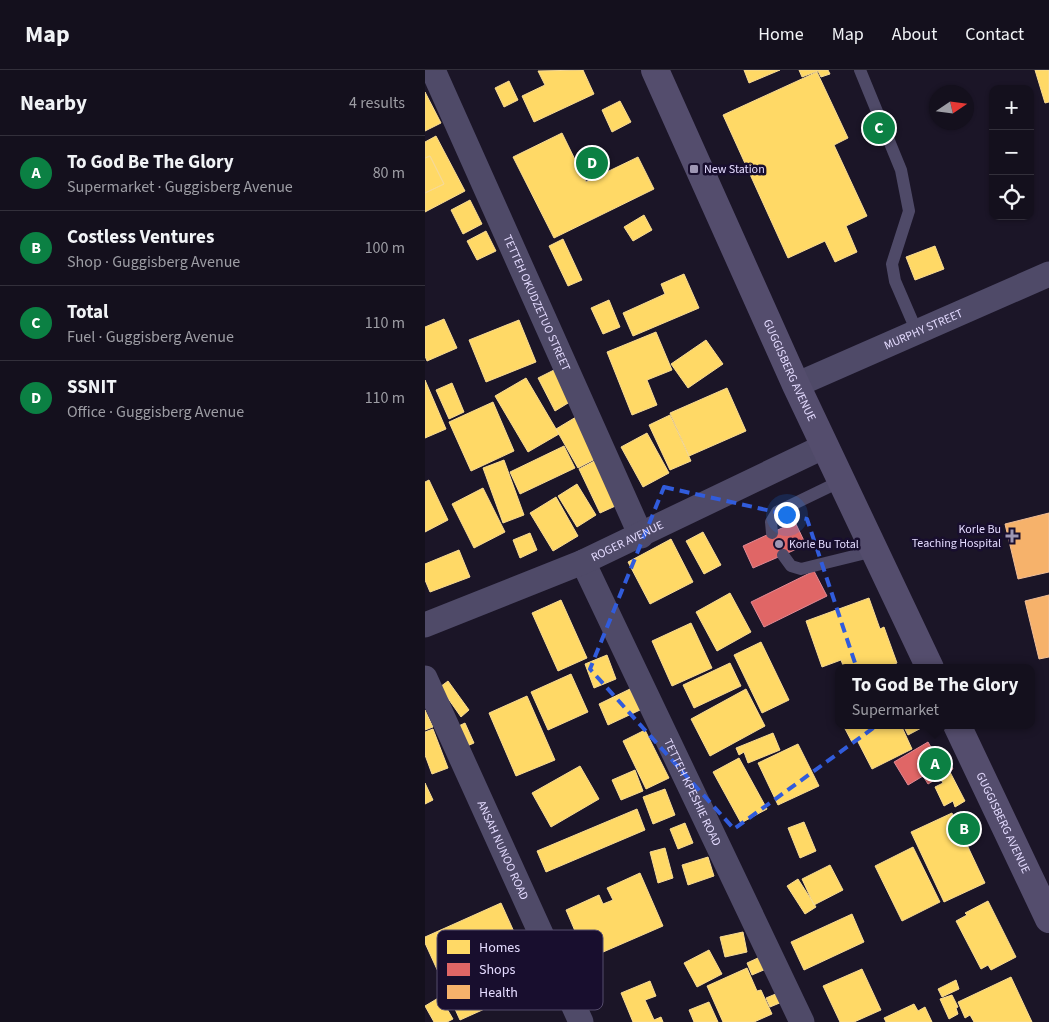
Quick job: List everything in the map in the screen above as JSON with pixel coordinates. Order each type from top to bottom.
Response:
[{"type":"main road","name":"GUGGISBERG AVENUE","points":[[655,70],[796,385],[928,664]]},
{"type":"main road","name":"GUGGISBERG AVENUE","points":[[959,729],[1049,919]]},
{"type":"street","name":"TETTEH OKUDZETUO STREET","points":[[433,70],[641,536]]},
{"type":"street","name":"MURPHY STREET","points":[[796,385],[1049,274]]},
{"type":"street","name":"ROGER AVENUE","points":[[425,625],[583,562],[641,536],[825,446]]},
{"type":"street","name":"TETTEH KPESHIE ROAD","points":[[583,562],[802,1022]]},
{"type":"street","name":"ANSAH NUNOO ROAD","points":[[425,678],[539,930]]},
{"type":"street","name":"ANSAH NUNOO ROAD","points":[[576,1010],[581,1022]]},
{"type":"lane","points":[[861,70],[901,170],[909,211],[893,264],[895,281],[917,332]]},
{"type":"lane","points":[[773,533],[771,522],[777,512],[841,480]]},
{"type":"lane","points":[[783,555],[791,566],[801,569],[874,551]]},
{"type":"highlighted area","points":[[664,487],[807,519],[876,726],[734,829],[590,669]]},
{"type":"building: Homes","points":[[583,70],[594,94],[534,122],[522,96],[545,85],[538,71]]},
{"type":"building: Homes","points":[[744,70],[780,70],[749,83]]},
{"type":"building: Homes","points":[[799,70],[828,70],[830,74],[821,77],[818,71],[802,77]]},
{"type":"building: Homes","points":[[1035,70],[1049,70],[1049,102],[1045,103]]},
{"type":"building: Homes","points":[[817,72],[848,138],[834,145],[867,216],[846,226],[857,252],[835,262],[825,241],[788,258],[723,115]]},
{"type":"building: Homes","points":[[509,81],[518,100],[504,107],[495,88]]},
{"type":"building: Homes","points":[[425,92],[441,123],[425,131]]},
{"type":"building: Homes","points":[[620,101],[631,122],[612,132],[602,110]]},
{"type":"building: Homes","points":[[562,133],[586,182],[638,157],[654,189],[554,238],[513,157]]},
{"type":"building: Homes","points":[[436,136],[465,191],[425,212],[425,193],[444,184],[430,156],[425,158],[425,142]]},
{"type":"building: Homes","points":[[430,156],[444,184],[425,193],[425,158]]},
{"type":"building: Homes","points":[[470,200],[482,224],[463,234],[451,210]]},
{"type":"building: Homes","points":[[644,215],[652,230],[633,241],[624,227]]},
{"type":"building: Homes","points":[[486,231],[496,251],[477,260],[467,241]]},
{"type":"building: Homes","points":[[563,239],[582,280],[568,286],[549,246]]},
{"type":"building: Homes","points":[[935,246],[944,269],[915,280],[906,257]]},
{"type":"building: Homes","points":[[684,274],[699,308],[633,336],[623,313],[665,294],[661,284]]},
{"type":"building: Homes","points":[[609,300],[620,327],[603,334],[591,308]]},
{"type":"building: Homes","points":[[444,319],[457,348],[427,361],[425,356],[425,327]]},
{"type":"building: Homes","points":[[519,320],[536,362],[486,382],[469,340]]},
{"type":"building: Homes","points":[[656,332],[672,370],[647,380],[657,405],[632,415],[607,352]]},
{"type":"building: Homes","points":[[706,340],[723,364],[688,388],[671,364]]},
{"type":"building: Homes","points":[[556,369],[573,400],[555,411],[538,378]]},
{"type":"building: Homes","points":[[526,378],[559,434],[528,452],[495,396]]},
{"type":"building: Homes","points":[[425,380],[446,429],[425,438]]},
{"type":"building: Homes","points":[[452,383],[464,412],[449,419],[436,390]]},
{"type":"building: Homes","points":[[727,388],[746,431],[689,456],[670,413]]},
{"type":"building: Homes","points":[[493,402],[514,451],[471,471],[449,422]]},
{"type":"building: Homes","points":[[670,415],[691,461],[670,470],[649,425]]},
{"type":"building: Homes","points":[[576,417],[599,457],[578,468],[556,429]]},
{"type":"building: Homes","points":[[647,433],[669,473],[643,487],[621,447]]},
{"type":"building: Homes","points":[[564,446],[575,468],[520,494],[510,472]]},
{"type":"building: Homes","points":[[600,458],[622,503],[600,513],[579,469]]},
{"type":"building: Homes","points":[[504,460],[524,515],[503,523],[483,468]]},
{"type":"building: Homes","points":[[429,480],[448,520],[425,532],[425,482]]},
{"type":"building: Homes","points":[[577,484],[596,515],[577,527],[558,496]]},
{"type":"building: Homes","points":[[483,488],[505,532],[474,548],[452,504]]},
{"type":"building: Homes","points":[[556,497],[578,536],[553,551],[530,513]]},
{"type":"building: Homes","points":[[703,532],[721,565],[704,574],[686,541]]},
{"type":"building: Homes","points":[[530,533],[537,550],[520,558],[513,540]]},
{"type":"building: Homes","points":[[671,539],[693,582],[650,604],[628,562]]},
{"type":"building: Homes","points":[[459,550],[470,577],[430,592],[425,580],[425,564]]},
{"type":"building: Homes","points":[[730,593],[751,632],[717,651],[696,612]]},
{"type":"building: Homes","points":[[869,598],[880,629],[884,627],[897,663],[842,664],[841,660],[822,667],[806,621]]},
{"type":"building: Homes","points":[[561,600],[587,658],[558,671],[532,613]]},
{"type":"building: Homes","points":[[691,623],[712,668],[672,686],[652,641]]},
{"type":"building: Homes","points":[[761,642],[789,700],[762,713],[734,655]]},
{"type":"building: Homes","points":[[607,655],[616,679],[594,688],[585,664]]},
{"type":"building: Homes","points":[[730,663],[741,686],[694,708],[683,685]]},
{"type":"building: Homes","points":[[571,674],[588,712],[548,730],[531,692]]},
{"type":"building: Homes","points":[[448,681],[469,710],[461,717],[440,687]]},
{"type":"building: Homes","points":[[630,689],[640,710],[608,725],[599,704]]},
{"type":"building: Homes","points":[[746,689],[765,726],[710,756],[691,719]]},
{"type":"building: Homes","points":[[527,696],[555,760],[516,776],[489,713]]},
{"type":"building: Homes","points":[[425,710],[433,727],[425,730]]},
{"type":"building: Homes","points":[[465,723],[474,743],[458,750],[450,730]]},
{"type":"building: Homes","points":[[433,729],[448,768],[432,774],[425,755],[425,732]]},
{"type":"building: Homes","points":[[845,729],[903,729],[912,749],[872,769],[857,740],[852,742]]},
{"type":"building: Homes","points":[[905,729],[919,729],[908,735]]},
{"type":"building: Homes","points":[[645,730],[669,778],[646,789],[623,741]]},
{"type":"building: Homes","points":[[773,733],[780,750],[748,763],[744,752],[739,755],[736,748]]},
{"type":"building: Homes","points":[[798,744],[819,786],[778,805],[758,763]]},
{"type":"building: Homes","points":[[739,758],[767,809],[741,823],[713,772]]},
{"type":"building: Homes","points":[[580,766],[599,799],[551,827],[532,793]]},
{"type":"building: Homes","points":[[635,770],[643,791],[621,800],[612,780]]},
{"type":"building: Homes","points":[[950,772],[965,801],[955,807],[953,801],[944,806],[935,787],[943,783],[940,778]]},
{"type":"building: Homes","points":[[425,783],[433,800],[425,804]]},
{"type":"building: Homes","points":[[665,789],[675,815],[653,824],[643,797]]},
{"type":"building: Homes","points":[[637,809],[645,830],[546,872],[537,851]]},
{"type":"building: Homes","points":[[952,813],[985,883],[944,902],[911,832]]},
{"type":"building: Homes","points":[[804,822],[816,851],[800,858],[788,828]]},
{"type":"building: Homes","points":[[685,823],[693,843],[678,849],[670,829]]},
{"type":"building: Homes","points":[[913,847],[940,902],[902,921],[875,866]]},
{"type":"building: Homes","points":[[665,848],[673,878],[658,883],[650,852]]},
{"type":"building: Homes","points":[[708,857],[714,876],[688,885],[682,865]]},
{"type":"building: Homes","points":[[830,865],[843,890],[814,905],[802,879]]},
{"type":"building: Homes","points":[[640,873],[663,926],[603,952],[603,930],[575,930],[566,910],[599,895],[603,904],[613,900],[607,888]]},
{"type":"building: Homes","points":[[798,879],[816,907],[805,914],[787,886]]},
{"type":"building: Homes","points":[[988,901],[1016,957],[991,970],[988,965],[981,969],[956,921],[967,915],[965,913]]},
{"type":"building: Homes","points":[[501,903],[513,930],[441,930]]},
{"type":"building: Homes","points":[[852,914],[864,942],[804,970],[791,942]]},
{"type":"building: Homes","points":[[437,932],[437,969],[425,943],[425,937]]},
{"type":"building: Homes","points":[[743,932],[747,952],[725,957],[720,937]]},
{"type":"building: Homes","points":[[709,950],[722,974],[697,987],[684,963]]},
{"type":"building: Homes","points":[[760,957],[766,969],[752,975],[747,963]]},
{"type":"building: Homes","points":[[747,968],[757,991],[761,990],[772,1014],[754,1022],[723,1022],[707,986]]},
{"type":"building: Homes","points":[[862,969],[881,1010],[854,1022],[840,1022],[823,986]]},
{"type":"building: Homes","points":[[1011,977],[1032,1022],[974,1022],[970,1015],[965,1018],[958,1002]]},
{"type":"building: Homes","points":[[956,980],[959,989],[942,997],[938,989]]},
{"type":"building: Homes","points":[[650,981],[656,996],[645,1000],[654,1020],[661,1017],[663,1022],[633,1022],[621,993]]},
{"type":"building: Homes","points":[[778,993],[782,1002],[770,1007],[766,998]]},
{"type":"building: Homes","points":[[952,995],[958,1007],[956,1008],[958,1014],[949,1019],[940,999]]},
{"type":"building: Homes","points":[[437,999],[437,1010],[448,1010],[453,1019],[447,1022],[434,1022],[425,1006]]},
{"type":"building: Homes","points":[[709,1002],[718,1022],[694,1022],[689,1010]]},
{"type":"building: Homes","points":[[914,1004],[918,1011],[925,1007],[932,1022],[886,1022],[884,1018]]},
{"type":"building: Homes","points":[[455,1010],[482,1010],[460,1020]]},
{"type":"building: Shops","points":[[795,522],[806,545],[753,568],[743,546]]},
{"type":"building: Shops","points":[[814,571],[827,596],[764,627],[751,602]]},
{"type":"building: Shops","points":[[928,742],[936,756],[943,752],[953,769],[928,784],[923,776],[908,785],[894,762]]},
{"type":"building: Health","points":[[1049,513],[1049,572],[1018,579],[1005,524]]},
{"type":"building: Health","points":[[1049,595],[1049,657],[1039,659],[1025,601]]},
{"type":"place","name":"Total","points":[[879,128]]},
{"type":"place","name":"SSNIT","points":[[592,163]]},
{"type":"place","name":"New Station","points":[[694,169]]},
{"type":"place","name":"Korle Bu Teaching Hospital","points":[[1012,536]]},
{"type":"place","name":"Korle Bu Total","points":[[779,544]]},
{"type":"place","name":"To God Be The Glory","points":[[935,764]]},
{"type":"place","name":"Costless Ventures","points":[[964,829]]}]
